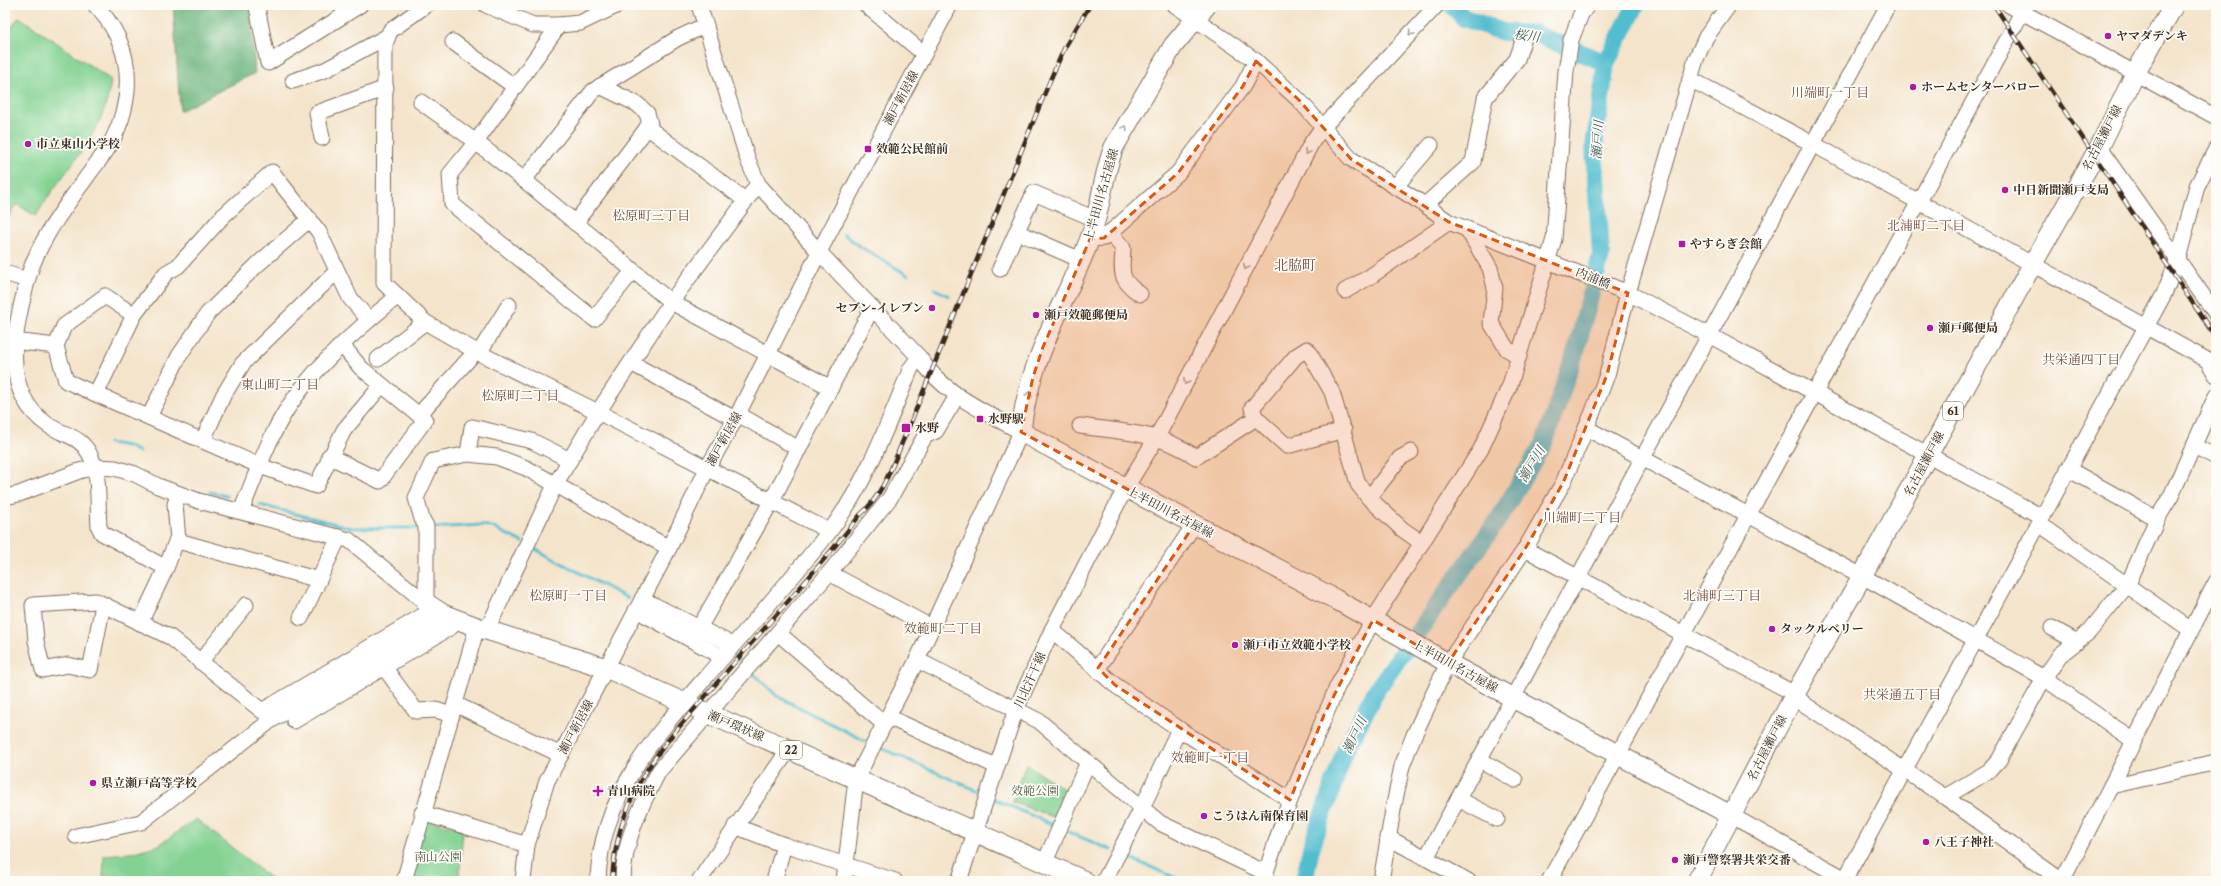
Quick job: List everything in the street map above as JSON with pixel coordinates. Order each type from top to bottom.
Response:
[{"type":"main road","name":"名古屋瀬戸線","points":[[1697,881],[1795,694],[1862,576],[2032,265],[2099,148],[2135,74],[2174,5]]},
{"type":"main road","name":"上半田川名古屋線","points":[[1201,12],[1173,46],[1114,146],[1090,239],[1033,377],[1021,432],[1125,489],[1194,524],[1373,620],[1512,698],[1732,816]]},
{"type":"main road","name":"瀬戸環状線","points":[[440,611],[482,629],[606,668],[1086,881]]},
{"type":"street","points":[[95,5],[105,15],[120,41],[128,69],[128,92],[123,115],[112,142],[59,216],[43,244],[27,280],[11,356],[14,375],[23,402],[36,418],[50,427],[77,438],[89,452],[96,467],[99,527],[102,533],[166,568]]},
{"type":"street","points":[[258,7],[268,63],[360,5]]},
{"type":"street","points":[[426,5],[390,31],[385,44],[384,283],[425,322],[478,352],[829,531]]},
{"type":"street","points":[[486,5],[533,25],[580,23],[618,5]]},
{"type":"street","points":[[699,5],[748,160],[758,184],[819,252],[919,357],[926,368],[957,396],[1021,432],[917,660],[856,779],[844,881]]},
{"type":"street","points":[[866,5],[924,54]]},
{"type":"street","name":"瀬戸新居線","points":[[523,881],[527,845],[542,792],[819,252],[950,5]]},
{"type":"street","name":"内浦橋","points":[[1175,5],[1201,12],[1299,100],[1322,128],[1351,159],[1425,205],[1449,222],[1624,291],[1709,334],[1929,454],[2040,520],[2191,630]]},
{"type":"street","name":"川北汗干線","points":[[959,881],[996,766],[1016,710],[1052,630],[1125,489],[1156,437],[1312,142],[1322,128],[1437,5]]},
{"type":"street","points":[[917,660],[1039,721],[1087,764],[1160,822],[1265,877],[1290,800],[1324,715],[1373,620],[1481,449],[1510,385],[1554,239],[1566,71],[1571,40],[1581,14],[1588,5]]},
{"type":"street","points":[[1381,881],[1387,837],[1404,760],[1414,735],[1448,663],[1525,549],[1563,483],[1586,428],[1606,375],[1624,291],[1690,79],[1706,37],[1728,5]]},
{"type":"street","points":[[1426,858],[1888,5]]},
{"type":"street","points":[[1549,881],[1617,753],[1684,635],[1918,202],[2019,7],[2135,74],[2216,117]]},
{"type":"street","points":[[559,25],[476,142],[450,174],[452,204],[594,319],[633,271]]},
{"type":"street","points":[[524,180],[593,91],[678,38],[706,26]]},
{"type":"street","points":[[293,81],[325,70],[388,36]]},
{"type":"street","points":[[1425,205],[1473,162],[1485,98],[1517,58],[1524,38]]},
{"type":"street","points":[[453,42],[515,87]]},
{"type":"street","points":[[1090,239],[1104,238],[1111,234],[1178,173],[1243,86],[1256,61]]},
{"type":"street","points":[[1690,79],[1813,144],[2144,327],[2207,360],[2216,376]]},
{"type":"street","points":[[575,223],[650,124],[647,113],[637,104],[600,86]]},
{"type":"street","points":[[322,138],[317,113],[386,88]]},
{"type":"street","points":[[421,102],[476,142],[524,180],[671,302],[831,388]]},
{"type":"street","points":[[647,127],[745,200]]},
{"type":"street","points":[[1395,187],[1431,145]]},
{"type":"street","points":[[2099,148],[2216,314]]},
{"type":"street","points":[[1732,816],[1846,880],[1903,770],[2068,470],[2144,327],[2164,294],[2178,259],[2197,186],[2212,167],[2216,149]]},
{"type":"street","points":[[96,394],[134,315],[166,273],[178,266],[223,216],[272,172],[319,232],[336,272],[350,298],[368,320]]},
{"type":"street","points":[[404,881],[422,813],[453,710],[482,629],[555,485],[598,412],[671,302],[758,184]]},
{"type":"street","points":[[1000,269],[1034,193],[1095,219]]},
{"type":"street","points":[[149,417],[179,356],[208,313],[258,264],[310,219]]},
{"type":"street","points":[[1345,291],[1371,276],[1449,222]]},
{"type":"street","points":[[1468,229],[1490,268],[1495,288],[1491,323],[1508,349],[1519,356]]},
{"type":"street","points":[[1017,232],[1081,260]]},
{"type":"street","points":[[1111,234],[1123,248],[1122,278],[1127,286],[1140,294]]},
{"type":"street","points":[[203,440],[223,396],[243,363],[336,272]]},
{"type":"street","points":[[5,273],[27,280]]},
{"type":"street","points":[[134,315],[105,296],[64,326],[56,346],[66,381],[260,466],[316,486],[344,430],[382,386]]},
{"type":"street","points":[[241,511],[282,419],[295,396],[342,345],[368,320],[398,296]]},
{"type":"street","points":[[425,408],[478,352],[509,305]]},
{"type":"street","points":[[699,628],[771,502],[872,308]]},
{"type":"street","points":[[378,358],[425,322]]},
{"type":"street","points":[[13,341],[56,346]]},
{"type":"street","points":[[330,456],[380,481],[425,420],[361,368],[342,345]]},
{"type":"street","points":[[1344,430],[1287,446],[1256,418],[1252,408],[1296,356],[1307,349],[1332,392],[1344,430],[1358,484],[1369,498],[1402,529],[1422,543]]},
{"type":"street","points":[[598,881],[603,846],[610,816],[642,755],[683,703],[829,531],[864,480],[911,368],[919,357]]},
{"type":"street","points":[[631,363],[799,449]]},
{"type":"street","points":[[623,881],[623,861],[643,801],[659,771],[707,713],[829,573],[890,498],[925,436],[936,431],[957,396]]},
{"type":"street","points":[[1946,797],[1989,771],[1999,760],[2044,678],[2060,655],[2089,632],[2128,584],[2157,519],[2171,496],[2216,396]]},
{"type":"street","points":[[1080,426],[1156,437],[1183,449],[1196,457],[1256,418]]},
{"type":"street","points":[[468,454],[472,427],[532,441],[570,460]]},
{"type":"street","points":[[1586,428],[1862,576],[2044,678],[2134,741]]},
{"type":"street","points":[[2194,446],[2216,457]]},
{"type":"street","points":[[1369,498],[1400,458],[1411,452]]},
{"type":"street","points":[[76,836],[141,822],[270,721],[430,625],[440,611],[426,529],[416,498],[433,461],[468,454],[497,457],[526,468],[668,548]]},
{"type":"street","points":[[5,497],[19,494],[79,471],[96,467],[115,468],[135,474],[178,494],[198,501],[349,540],[440,611],[451,627],[294,721]]},
{"type":"street","points":[[2068,470],[2157,519]]},
{"type":"street","points":[[178,494],[175,504],[178,541]]},
{"type":"street","points":[[1098,668],[1194,524]]},
{"type":"street","points":[[301,618],[339,537]]},
{"type":"street","points":[[140,622],[166,568],[177,539],[178,541],[319,580]]},
{"type":"street","points":[[1525,549],[1795,694],[1804,704],[1946,797],[2062,881],[2216,582]]},
{"type":"street","points":[[829,573],[931,627]]},
{"type":"street","points":[[103,605],[90,670],[68,665],[43,670],[36,642],[33,605],[96,601],[170,637],[200,662],[264,710],[440,611]]},
{"type":"street","points":[[200,662],[246,604]]},
{"type":"street","points":[[639,605],[699,628],[728,651]]},
{"type":"street","points":[[639,605],[728,651]]},
{"type":"street","points":[[2052,628],[2077,642]]},
{"type":"street","points":[[1052,630],[1098,668],[1115,685],[1290,800]]},
{"type":"street","points":[[778,633],[886,720],[996,766]]},
{"type":"street","points":[[384,667],[416,711],[453,710],[561,755]]},
{"type":"street","points":[[1104,881],[1142,808],[1179,728]]},
{"type":"street","points":[[699,881],[735,826],[789,749]]},
{"type":"street","points":[[1479,759],[1515,780]]},
{"type":"street","points":[[2111,786],[2216,762]]},
{"type":"street","points":[[1045,862],[1087,764]]},
{"type":"street","points":[[1458,799],[1497,818]]},
{"type":"street","points":[[422,813],[527,845]]},
{"type":"street","points":[[735,826],[784,845],[847,864],[895,881]]},
{"type":"street","points":[[1387,837],[1468,881]]},
{"type":"street","points":[[774,881],[784,845]]},
{"type":"highlighted area","points":[[1256,61],[1299,100],[1351,159],[1449,222],[1628,293],[1607,375],[1563,483],[1525,549],[1448,663],[1373,620],[1324,715],[1290,800],[1115,685],[1098,668],[1194,525],[1021,432],[1033,377],[1043,347],[1090,239],[1104,238],[1178,173],[1243,86]]},
{"type":"green space","points":[[173,5],[250,5],[255,73],[180,111]]},
{"type":"green space","points":[[19,17],[111,80],[107,100],[101,118],[92,135],[36,216],[16,204],[5,223],[5,199],[9,200],[5,198],[5,37]]},
{"type":"green space","name":"效範公園","points":[[1026,764],[1070,793],[1059,819],[1012,802]]},
{"type":"green space","points":[[196,819],[274,881],[103,881],[104,855],[131,853],[159,845]]},
{"type":"green space","name":"南山公園","points":[[424,820],[463,828],[459,881],[407,881]]},
{"type":"waterway","name":"桜川","points":[[1451,5],[1464,18],[1503,32],[1536,34],[1606,63]]},
{"type":"waterway","name":"瀬戸川","points":[[1304,881],[1311,848],[1345,751],[1377,689],[1498,520],[1545,441],[1577,347],[1601,255],[1594,147],[1606,63],[1636,5]]},
{"type":"waterway","points":[[844,234],[859,246],[908,275]]},
{"type":"waterway","points":[[935,289],[949,296]]},
{"type":"waterway","points":[[109,443],[128,446],[139,452]]},
{"type":"waterway","points":[[210,492],[227,496]]},
{"type":"waterway","points":[[260,505],[352,528],[421,528]]},
{"type":"waterway","points":[[431,528],[482,525],[492,527],[522,542]]},
{"type":"waterway","points":[[535,549],[627,598]]},
{"type":"waterway","points":[[731,653],[745,666]]},
{"type":"waterway","points":[[751,671],[777,696],[867,742]]},
{"type":"waterway","points":[[879,747],[978,791]]},
{"type":"waterway","points":[[994,799],[1056,826]]},
{"type":"waterway","points":[[1064,830],[1111,850]]},
{"type":"waterway","points":[[1125,856],[1183,881]]},
{"type":"railway","points":[[612,881],[615,855],[625,816],[635,792],[648,768],[664,745],[805,582],[869,506],[883,486],[894,463],[1051,78],[1065,47],[1090,5]]},
{"type":"railway","points":[[1994,5],[2216,338]]},
{"type":"place","name":"ヤマダデンキ","points":[[2108,36]]},
{"type":"place","name":"ホームセンターバロー","points":[[1913,87]]},
{"type":"place","name":"市立東山小学校","points":[[28,144]]},
{"type":"place","name":"效範公民館前","points":[[868,149]]},
{"type":"place","name":"中日新聞瀬戸支局","points":[[2005,190]]},
{"type":"place","name":"やすらぎ会館","points":[[1682,244]]},
{"type":"place","name":"セブン-イレブン","points":[[932,308]]},
{"type":"place","name":"瀬戸效範郵便局","points":[[1036,315]]},
{"type":"place","name":"瀬戸郵便局","points":[[1930,328]]},
{"type":"place","name":"水野駅","points":[[980,419]]},
{"type":"place","name":"水野","points":[[906,428]]},
{"type":"place","name":"タックルベリー","points":[[1772,629]]},
{"type":"place","name":"瀬戸市立效範小学校","points":[[1235,645]]},
{"type":"place","name":"県立瀬戸高等学校","points":[[93,783]]},
{"type":"place","name":"青山病院","points":[[598,791]]},
{"type":"place","name":"こうはん南保育園","points":[[1204,816]]},
{"type":"place","name":"八王子神社","points":[[1926,842]]},
{"type":"place","name":"瀬戸警察署共栄交番","points":[[1675,860]]},
{"type":"district","name":"川端町一丁目","points":[[1830,92]]},
{"type":"district","name":"松原町三丁目","points":[[651,215]]},
{"type":"district","name":"北浦町二丁目","points":[[1926,225]]},
{"type":"district","name":"北脇町","points":[[1295,265]]},
{"type":"district","name":"共栄通四丁目","points":[[2081,359]]},
{"type":"district","name":"東山町二丁目","points":[[280,384]]},
{"type":"district","name":"松原町二丁目","points":[[520,395]]},
{"type":"district","name":"川端町二丁目","points":[[1582,517]]},
{"type":"district","name":"松原町一丁目","points":[[568,595]]},
{"type":"district","name":"北浦町三丁目","points":[[1722,595]]},
{"type":"district","name":"效範町二丁目","points":[[943,628]]},
{"type":"district","name":"共栄通五丁目","points":[[1902,694]]},
{"type":"district","name":"效範町一丁目","points":[[1210,757]]}]
